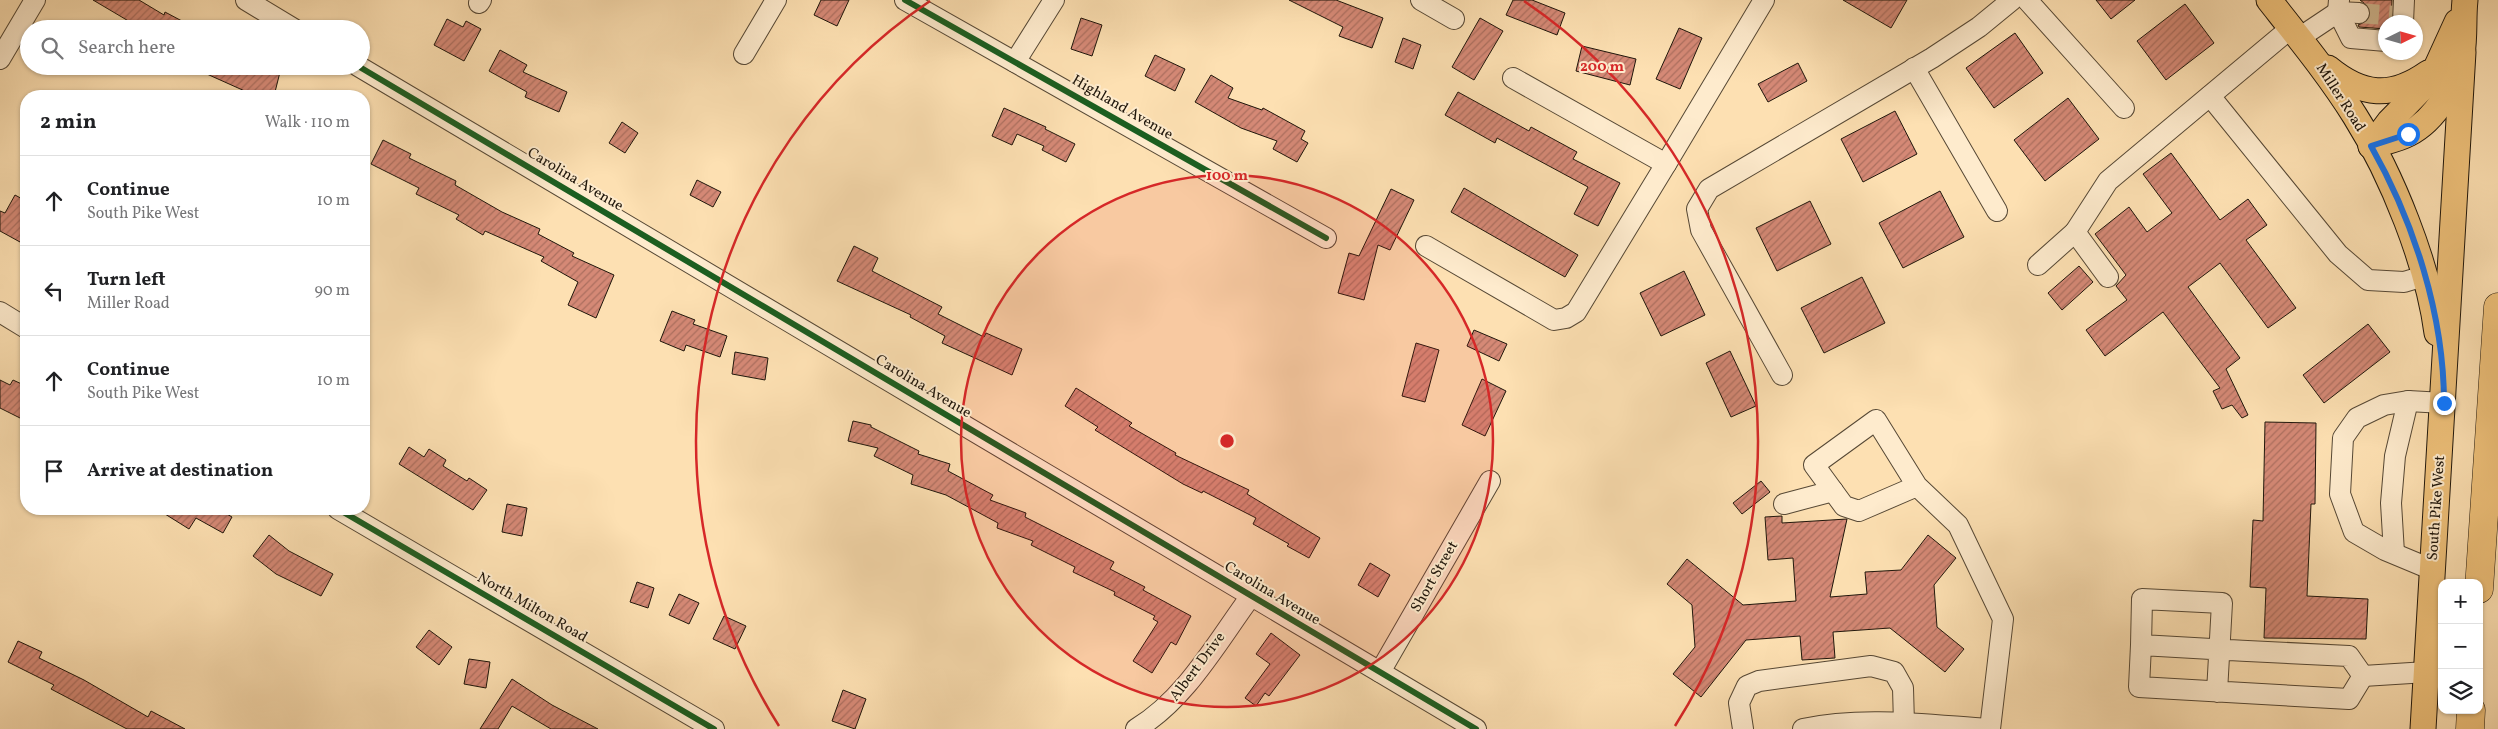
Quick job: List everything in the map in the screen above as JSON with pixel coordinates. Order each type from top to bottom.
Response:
[{"type":"highway","points":[[2480,579],[2498,307]]},
{"type":"highway","points":[[2470,729],[2471,714]]},
{"type":"main road","name":"Miller Road","points":[[2269,0],[2356,117],[2401,210],[2424,276],[2436,327],[2444,377]]},
{"type":"main road","points":[[2444,377],[2465,1]]},
{"type":"main road","points":[[2371,146],[2384,126],[2423,88],[2438,66],[2465,1]]},
{"type":"main road","points":[[2300,40],[2347,82],[2375,91],[2401,88],[2438,66]]},
{"type":"main road","points":[[2371,146],[2408,134],[2424,122],[2446,94],[2458,70],[2463,52]]},
{"type":"main road","name":"South Pike West","points":[[2424,729],[2444,377]]},
{"type":"street","points":[[23,20],[35,0]]},
{"type":"street","points":[[246,0],[279,20]]},
{"type":"street","points":[[744,54],[776,0]]},
{"type":"street","name":"Highland Avenue","points":[[905,0],[1326,238]]},
{"type":"street","points":[[1015,62],[1054,0]]},
{"type":"street","points":[[1421,0],[1454,19]]},
{"type":"street","points":[[1782,374],[1701,230],[1697,209],[1709,189],[1914,68],[1979,27],[2012,0]]},
{"type":"street","points":[[2027,0],[2124,108]]},
{"type":"street","points":[[1426,246],[1554,320],[1566,318],[1576,312],[1666,164],[1761,1]]},
{"type":"street","points":[[2038,265],[2075,232],[2108,182],[2210,96],[2300,40],[2339,6]]},
{"type":"street","points":[[2339,6],[2359,13]]},
{"type":"street","points":[[2339,6],[2350,38],[2378,40]]},
{"type":"street","points":[[0,59],[20,25]]},
{"type":"street","points":[[1914,68],[1997,211]]},
{"type":"street","name":"Carolina Avenue","points":[[370,73],[1476,729]]},
{"type":"street","points":[[1512,78],[1666,164]]},
{"type":"street","points":[[2210,96],[2338,254],[2368,280],[2404,282],[2424,276]]},
{"type":"street","points":[[2075,232],[2108,276]]},
{"type":"street","points":[[0,312],[20,324]]},
{"type":"street","points":[[2433,570],[2394,553],[2354,532],[2340,494],[2343,438],[2357,418],[2384,405],[2408,401],[2444,403]]},
{"type":"street","points":[[2394,553],[2391,503],[2395,456],[2408,401]]},
{"type":"street","points":[[1804,729],[1849,724],[1989,729],[2003,619],[1958,525],[1917,486],[1876,420],[1814,465],[1844,506],[1858,511],[1917,486]]},
{"type":"street","name":"Short Street","points":[[1380,672],[1490,481]]},
{"type":"street","points":[[1784,504],[1833,491]]},
{"type":"street","name":"North Milton Road","points":[[348,515],[714,729]]},
{"type":"street","name":"Albert Drive","points":[[1136,729],[1166,707],[1186,685],[1251,596]]},
{"type":"street","points":[[2217,692],[2222,603],[2142,599],[2140,687],[2217,692],[2349,699],[2363,676]]},
{"type":"street","points":[[2141,644],[2349,656],[2363,676]]},
{"type":"street","points":[[1742,729],[1739,703],[1747,686],[1759,681],[1871,666],[1894,672],[1903,688],[1896,726]]},
{"type":"street","points":[[2363,676],[2427,672]]},
{"type":"building","points":[[93,0],[139,0],[164,15],[165,12],[180,20],[127,20]]},
{"type":"building","points":[[821,0],[849,0],[837,26],[814,15]]},
{"type":"building","points":[[1289,0],[1336,0],[1383,18],[1372,48],[1339,36],[1343,27]]},
{"type":"building","points":[[1513,0],[1532,0],[1565,13],[1557,35],[1506,15]]},
{"type":"building","points":[[1843,0],[1907,0],[1891,28]]},
{"type":"building","points":[[2096,0],[2135,0],[2111,19]]},
{"type":"building","points":[[2360,0],[2392,0],[2391,15],[2378,15],[2378,28],[2359,27],[2358,25],[2369,20],[2371,14],[2369,7]]},
{"type":"building","points":[[2185,4],[2214,43],[2166,80],[2137,41]]},
{"type":"building","points":[[1081,18],[1102,25],[1092,56],[1071,49]]},
{"type":"building","points":[[1480,18],[1503,31],[1474,80],[1452,67]]},
{"type":"building","points":[[447,19],[463,27],[466,21],[481,29],[464,61],[434,45]]},
{"type":"building","points":[[1679,28],[1702,38],[1680,89],[1656,79]]},
{"type":"building","points":[[2015,33],[2043,73],[1994,108],[1966,68]]},
{"type":"building","points":[[1403,38],[1421,45],[1413,69],[1395,62]]},
{"type":"building","points":[[1582,46],[1636,59],[1630,85],[1576,71]]},
{"type":"building","points":[[500,50],[527,65],[523,72],[567,92],[559,112],[525,97],[527,92],[489,71]]},
{"type":"building","points":[[1155,55],[1185,69],[1175,91],[1145,76]]},
{"type":"building","points":[[1798,63],[1807,81],[1768,102],[1758,84]]},
{"type":"building","points":[[209,75],[279,75],[276,90],[243,90]]},
{"type":"building","points":[[1211,75],[1233,88],[1228,98],[1262,110],[1263,108],[1305,131],[1301,139],[1308,143],[1297,162],[1273,149],[1277,141],[1241,128],[1195,102]]},
{"type":"building","points":[[1458,92],[1529,131],[1531,127],[1577,152],[1573,159],[1620,183],[1598,226],[1574,214],[1588,187],[1497,138],[1495,143],[1445,115]]},
{"type":"building","points":[[2068,98],[2099,139],[2045,181],[2014,140]]},
{"type":"building","points":[[1004,108],[1046,127],[1045,129],[1075,144],[1066,162],[1042,150],[1044,146],[1017,134],[1012,145],[992,136]]},
{"type":"building","points":[[1895,111],[1917,154],[1863,182],[1841,139]]},
{"type":"building","points":[[622,122],[638,133],[625,153],[609,143]]},
{"type":"building","points":[[383,140],[411,154],[409,158],[456,181],[455,185],[502,212],[540,229],[538,234],[574,253],[572,256],[614,275],[596,318],[568,305],[578,282],[541,261],[544,257],[485,231],[483,235],[456,219],[459,215],[416,194],[419,188],[371,164]]},
{"type":"building","points":[[2171,153],[2220,220],[2248,199],[2267,225],[2246,240],[2296,308],[2268,328],[2220,263],[2188,287],[2240,358],[2226,369],[2248,415],[2242,418],[2232,405],[2222,409],[2213,391],[2220,388],[2163,312],[2105,356],[2086,330],[2127,300],[2116,286],[2126,275],[2095,234],[2129,207],[2147,232],[2172,213],[2143,174]]},
{"type":"building","points":[[697,180],[721,192],[713,207],[690,195]]},
{"type":"building","points":[[1464,188],[1578,255],[1565,277],[1451,212]]},
{"type":"building","points":[[1391,189],[1414,200],[1390,250],[1378,245],[1364,300],[1338,293],[1349,253],[1359,256]]},
{"type":"building","points":[[1940,191],[1964,237],[1903,268],[1879,223]]},
{"type":"building","points":[[15,195],[20,198],[20,242],[0,231],[0,211],[5,213]]},
{"type":"building","points":[[1810,201],[1831,244],[1777,271],[1756,228]]},
{"type":"building","points":[[854,246],[878,258],[872,271],[942,307],[938,314],[984,337],[986,333],[1022,349],[1012,375],[942,343],[945,336],[910,317],[911,315],[837,281]]},
{"type":"building","points":[[2079,266],[2093,282],[2062,310],[2048,293]]},
{"type":"building","points":[[1684,271],[1705,315],[1661,336],[1640,293]]},
{"type":"building","points":[[1862,277],[1885,323],[1824,353],[1801,308]]},
{"type":"building","points":[[672,311],[695,320],[693,324],[727,336],[720,357],[686,345],[684,351],[660,341]]},
{"type":"building","points":[[2368,324],[2390,352],[2324,403],[2303,375]]},
{"type":"building","points":[[1474,330],[1507,344],[1499,361],[1467,346]]},
{"type":"building","points":[[1416,343],[1439,350],[1425,402],[1402,396]]},
{"type":"building","points":[[1730,351],[1756,406],[1731,417],[1706,363]]},
{"type":"building","points":[[735,352],[768,358],[765,380],[732,374]]},
{"type":"building","points":[[1482,379],[1506,391],[1485,436],[1462,425]]},
{"type":"building","points":[[0,380],[10,385],[13,380],[20,383],[20,418],[0,408]]},
{"type":"building","points":[[1076,388],[1132,423],[1129,426],[1176,453],[1175,455],[1249,490],[1247,494],[1320,538],[1309,558],[1287,546],[1289,544],[1253,524],[1256,518],[1203,491],[1202,493],[1183,484],[1095,430],[1098,427],[1065,406]]},
{"type":"building","points":[[853,421],[871,425],[871,427],[919,451],[918,454],[950,464],[948,471],[993,495],[990,500],[1026,513],[1025,517],[1114,562],[1110,569],[1145,587],[1143,590],[1191,616],[1176,645],[1171,642],[1152,673],[1133,661],[1158,622],[1153,619],[1155,616],[1114,595],[1115,592],[1073,572],[1075,567],[1031,545],[1033,541],[997,528],[998,523],[946,495],[911,484],[913,475],[874,456],[878,448],[848,441]]},
{"type":"building","points":[[2265,422],[2316,423],[2315,504],[2311,504],[2307,596],[2368,599],[2366,639],[2264,638],[2266,588],[2250,587],[2253,520],[2263,521]]},
{"type":"building","points":[[409,447],[424,457],[429,449],[446,460],[443,466],[467,481],[469,478],[487,490],[473,510],[399,464]]},
{"type":"building","points":[[1761,481],[1770,492],[1742,514],[1733,503]]},
{"type":"building","points":[[507,504],[527,508],[522,536],[502,532]]},
{"type":"building","points":[[167,515],[228,515],[232,517],[223,533],[196,518],[189,529]]},
{"type":"building","points":[[1782,516],[1782,523],[1847,519],[1830,597],[1867,594],[1865,572],[1901,570],[1928,535],[1956,558],[1934,585],[1937,627],[1964,649],[1945,672],[1890,628],[1833,632],[1835,658],[1802,660],[1800,636],[1746,640],[1701,697],[1673,674],[1695,647],[1692,605],[1667,584],[1687,559],[1743,605],[1796,601],[1793,558],[1768,560],[1765,517]]},
{"type":"building","points":[[269,535],[289,551],[333,574],[321,596],[276,574],[253,556]]},
{"type":"building","points":[[1370,563],[1390,575],[1378,597],[1358,585]]},
{"type":"building","points":[[637,582],[654,588],[648,608],[630,602]]},
{"type":"building","points":[[679,594],[699,603],[689,624],[669,615]]},
{"type":"building","points":[[724,616],[746,626],[735,649],[713,639]]},
{"type":"building","points":[[429,630],[452,647],[439,665],[416,647]]},
{"type":"building","points":[[1271,633],[1300,655],[1269,696],[1265,693],[1256,706],[1245,698],[1270,664],[1256,654]]},
{"type":"building","points":[[18,641],[42,652],[39,658],[84,680],[148,717],[151,711],[185,729],[127,729],[51,689],[54,685],[8,662]]},
{"type":"building","points":[[469,659],[490,662],[486,688],[464,684]]},
{"type":"building","points":[[512,679],[552,705],[598,729],[551,729],[512,706],[498,729],[480,729]]},
{"type":"building","points":[[843,690],[866,699],[855,729],[832,721]]},
{"type":"tunnel","points":[[2359,13],[2384,15]]},
{"type":"cycle path","points":[[905,0],[1326,238]]},
{"type":"cycle path","points":[[370,73],[1476,729]]},
{"type":"cycle path","points":[[348,515],[714,729]]},
{"type":"route","points":[[2408,134],[2371,146],[2380,161],[2401,210],[2428,289],[2444,377],[2444,403]]}]
